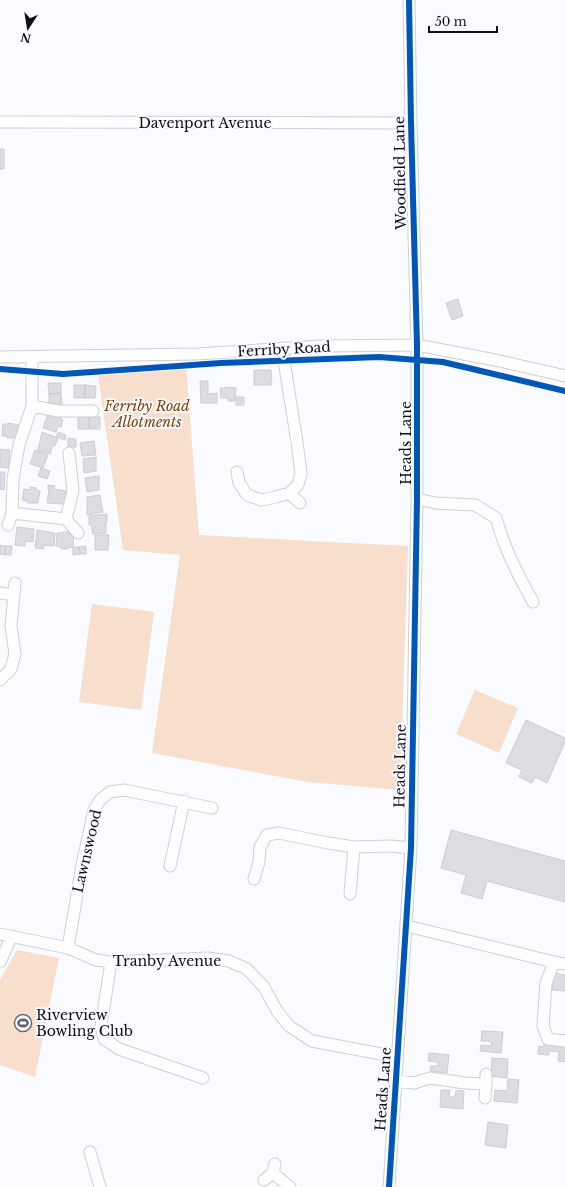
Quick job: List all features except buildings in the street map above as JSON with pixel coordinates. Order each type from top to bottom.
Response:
[{"type":"street","name":"Woodfield Lane","points":[[409,0],[417,346]]},
{"type":"street","name":"Davenport Avenue","points":[[0,122],[411,124]]},
{"type":"street","name":"Ferriby Road","points":[[0,357],[198,354],[321,346],[417,346],[500,361],[565,376]]},
{"type":"street","name":"Heads Lane","points":[[390,1187],[411,848],[417,499],[417,346]]},
{"type":"street","points":[[237,472],[244,500],[261,500],[276,497],[289,493],[298,485],[301,473],[298,442],[282,348]]},
{"type":"street","points":[[8,525],[12,513],[13,480],[19,446],[32,406],[32,357]]},
{"type":"street","points":[[32,406],[58,411],[93,411]]},
{"type":"street","points":[[66,519],[74,491],[69,453]]},
{"type":"street","points":[[289,493],[300,503]]},
{"type":"street","points":[[417,499],[435,504],[475,505],[496,518],[502,540],[515,570],[534,602]]},
{"type":"street","points":[[12,513],[66,519],[78,533]]},
{"type":"street","points":[[0,680],[11,669],[15,654],[12,626],[15,583]]},
{"type":"street","points":[[0,593],[13,595]]},
{"type":"street","name":"Lawnswood","points":[[68,948],[94,810],[100,800],[110,792],[124,790],[184,801],[212,808]]},
{"type":"street","points":[[170,866],[184,801]]},
{"type":"street","points":[[254,879],[259,862],[260,847],[267,835],[279,833],[354,847],[391,846],[411,848]]},
{"type":"street","points":[[350,894],[354,847]]},
{"type":"street","points":[[407,926],[560,963],[546,983],[543,1026],[548,1039],[565,1041]]},
{"type":"street","name":"Tranby Avenue","points":[[0,934],[68,948],[96,960],[111,962],[208,958],[229,961],[247,969],[264,987],[277,1011],[289,1026],[312,1041],[397,1057]]},
{"type":"street","points":[[0,962],[12,936]]},
{"type":"street","points":[[111,962],[101,1026],[104,1039],[119,1050],[203,1078]]},
{"type":"street","points":[[396,1081],[414,1083],[430,1078],[465,1083],[486,1079],[485,1098]]},
{"type":"street","points":[[90,1152],[100,1187]]},
{"type":"street","points":[[264,1180],[274,1169],[290,1187]]},
{"type":"green space","name":"Ferriby Road Allotments","points":[[186,365],[199,535],[408,546],[400,790],[308,782],[152,753],[180,555],[123,550],[97,368]]},
{"type":"green space","points":[[92,604],[154,612],[141,710],[79,702]]},
{"type":"green space","points":[[475,690],[518,708],[499,753],[456,734]]},
{"type":"green space","name":"Riverview Bowling Club","points":[[17,950],[59,958],[35,1077],[0,1065],[0,980]]},
{"type":"cycle path","points":[[389,1187],[411,848],[417,499],[417,345],[409,0]]},
{"type":"cycle path","points":[[0,369],[63,374],[221,363],[379,357],[443,362],[565,391]]},
{"type":"place","name":"Riverview Bowling Club","points":[[23,1023]]}]
